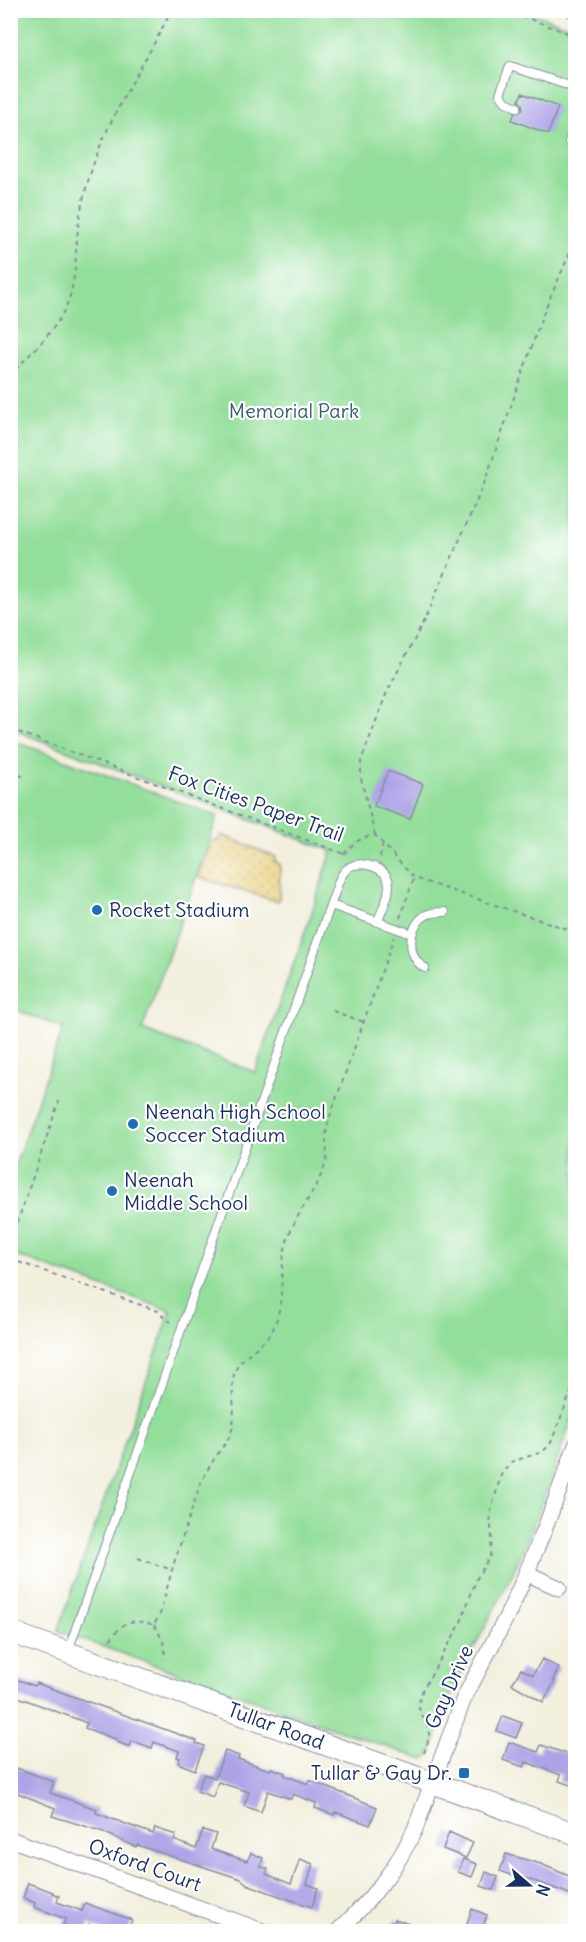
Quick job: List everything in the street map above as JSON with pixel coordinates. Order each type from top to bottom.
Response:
[{"type":"main road","name":"Tullar Road","points":[[10,1632],[576,1834]]},
{"type":"street","name":"Gay Drive","points":[[337,1932],[369,1900],[395,1868],[415,1829],[472,1681],[507,1616],[526,1573],[576,1445]]},
{"type":"street","points":[[526,1573],[559,1588]]},
{"type":"street","name":"Oxford Court","points":[[10,1839],[265,1932]]},
{"type":"lane","points":[[517,107],[506,102],[500,94],[510,66],[576,88]]},
{"type":"lane","points":[[569,142],[576,125]]},
{"type":"lane","points":[[67,1652],[345,869],[360,864],[377,868],[387,878],[389,885],[378,921]]},
{"type":"lane","points":[[331,905],[412,934]]},
{"type":"lane","points":[[424,968],[416,962],[413,955],[412,934],[425,916],[434,912],[445,912]]},
{"type":"path","points":[[10,376],[55,327],[66,307],[74,278],[78,226],[92,166],[113,117],[158,40],[171,10]]},
{"type":"path","points":[[504,10],[576,36]]},
{"type":"path","points":[[576,239],[543,314],[484,484],[424,621],[387,692],[361,761],[361,778],[375,835],[414,878],[576,932]]},
{"type":"path","name":"Fox Cities Paper Trail","points":[[10,729],[344,854],[354,842],[375,835]]},
{"type":"path","points":[[10,772],[25,777]]},
{"type":"path","points":[[377,868],[383,843]]},
{"type":"path","points":[[154,1625],[162,1608],[172,1570],[205,1473],[231,1435],[234,1417],[235,1371],[273,1330],[282,1302],[281,1280],[287,1241],[325,1168],[328,1156],[326,1135],[329,1119],[414,878]]},
{"type":"path","points":[[333,1011],[364,1022]]},
{"type":"path","points":[[10,1238],[12,1238],[59,1101]]},
{"type":"path","points":[[10,1259],[158,1311],[166,1319],[182,1326]]},
{"type":"path","points":[[424,1753],[429,1737],[418,1700],[460,1625],[476,1580],[490,1556],[492,1539],[490,1514],[501,1475],[511,1462],[543,1452],[550,1445],[576,1379]]},
{"type":"path","points":[[138,1558],[172,1570]]},
{"type":"path","points":[[110,1640],[124,1624],[136,1621],[154,1625],[164,1643],[166,1650],[164,1659]]},
{"type":"sand","points":[[221,835],[276,857],[275,862],[280,864],[279,899],[276,901],[198,877],[212,841],[220,840]]},
{"type":"green space","name":"Memorial Park","points":[[524,10],[575,29],[575,1411],[534,1524],[512,1575],[454,1687],[430,1756],[424,1760],[58,1631],[171,1311],[11,1254],[11,1177],[63,1028],[11,1008],[11,740],[218,816],[142,1030],[255,1072],[332,851],[11,729],[11,11]]},
{"type":"building","points":[[522,93],[558,107],[548,134],[512,120],[515,112],[523,109],[519,101]]},
{"type":"building","points":[[388,771],[423,784],[410,819],[374,806]]},
{"type":"building","points":[[542,1659],[559,1668],[553,1680],[555,1681],[543,1702],[512,1684],[521,1669],[533,1675]]},
{"type":"building","points":[[10,1677],[35,1686],[36,1683],[197,1741],[196,1743],[204,1746],[195,1770],[178,1763],[179,1751],[154,1742],[152,1748],[132,1741],[130,1747],[85,1728],[87,1723],[10,1694]]},
{"type":"building","points":[[503,1716],[522,1723],[516,1738],[497,1731]]},
{"type":"building","points":[[509,1742],[538,1752],[541,1745],[576,1757],[576,1787],[559,1781],[561,1775],[526,1762],[524,1767],[503,1760]]},
{"type":"building","points":[[225,1751],[239,1756],[238,1759],[285,1773],[284,1775],[308,1784],[309,1780],[377,1807],[370,1825],[335,1812],[334,1815],[315,1808],[316,1803],[293,1794],[291,1799],[268,1791],[261,1812],[244,1806],[249,1792],[218,1782],[213,1797],[197,1791],[204,1774],[215,1778]]},
{"type":"building","points":[[17,1768],[54,1782],[50,1793],[97,1809],[96,1813],[153,1834],[155,1828],[176,1835],[174,1840],[196,1849],[203,1830],[216,1834],[211,1849],[247,1861],[251,1853],[263,1858],[260,1866],[268,1869],[266,1874],[291,1884],[300,1859],[313,1864],[307,1884],[318,1888],[312,1907],[247,1884],[241,1879],[137,1845],[136,1847],[101,1831],[52,1816],[55,1808],[10,1790]]},
{"type":"building","points":[[449,1832],[473,1843],[466,1858],[443,1849]]},
{"type":"building","points":[[506,1854],[541,1864],[576,1879],[570,1894],[500,1871]]},
{"type":"building","points":[[463,1859],[477,1864],[472,1877],[458,1872]]},
{"type":"building","points":[[486,1872],[498,1877],[493,1890],[481,1886]]},
{"type":"building","points":[[28,1883],[53,1892],[59,1896],[57,1902],[82,1911],[85,1903],[132,1920],[128,1932],[107,1932],[89,1924],[86,1932],[79,1932],[63,1925],[66,1919],[34,1907],[35,1903],[23,1898]]},
{"type":"building","points":[[472,1909],[487,1915],[481,1932],[466,1926]]},
{"type":"building","points":[[395,1919],[426,1930],[426,1932],[391,1932]]},
{"type":"place","name":"Rocket Stadium","points":[[97,910]]},
{"type":"place","name":"Neenah High School Soccer Stadium","points":[[133,1124]]},
{"type":"place","name":"Neenah Middle School","points":[[112,1191]]},
{"type":"place","name":"Tullar & Gay Dr.","points":[[464,1773]]}]
